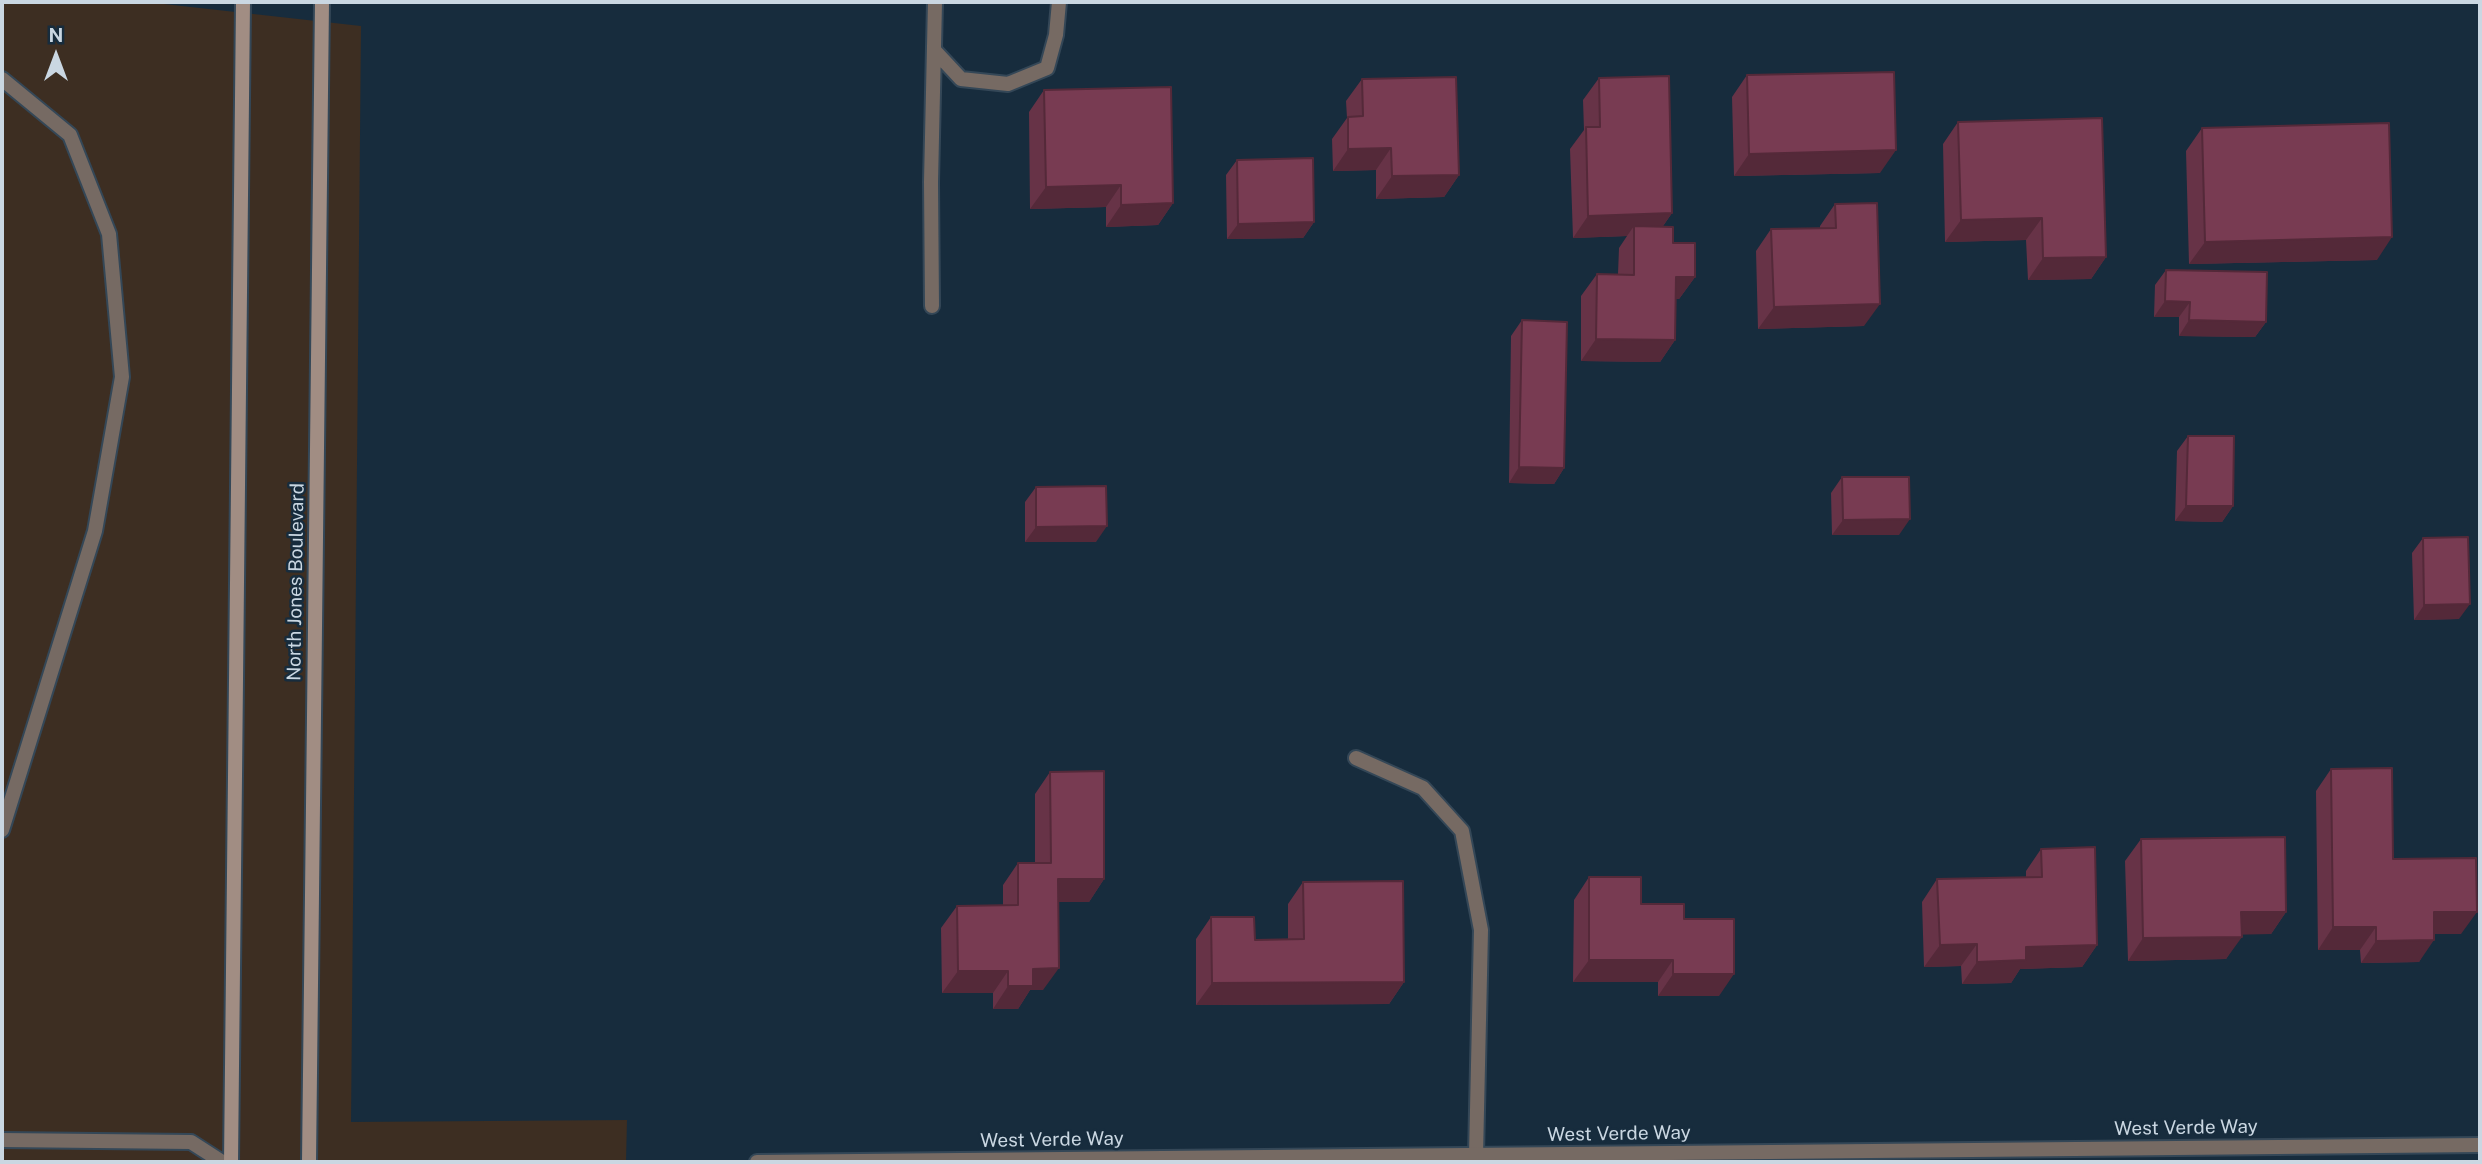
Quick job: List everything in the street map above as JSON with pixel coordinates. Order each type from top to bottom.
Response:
[{"type":"main road","points":[[231,1162],[243,2]]},
{"type":"main road","name":"North Jones Boulevard","points":[[309,1162],[322,2]]},
{"type":"street","points":[[932,306],[931,182],[935,2]]},
{"type":"street","points":[[934,50],[961,79],[1007,84],[1047,68],[1056,35],[1059,2]]},
{"type":"street","points":[[2,79],[70,135],[109,234],[122,377],[95,531],[2,830]]},
{"type":"street","points":[[1356,758],[1423,788],[1462,831],[1481,930],[1476,1155]]},
{"type":"street","points":[[2,1140],[191,1142],[222,1162]]},
{"type":"street","name":"West Verde Way","points":[[757,1162],[2480,1144]]},
{"type":"shaded area","points":[[2,2],[146,2],[361,26],[351,1122],[627,1120],[626,1162],[2,1162]]},
{"type":"building","points":[[1894,72],[1896,150],[1749,154],[1747,75]]},
{"type":"building","points":[[1669,76],[1672,213],[1588,216],[1586,127],[1600,127],[1599,78]]},
{"type":"building","points":[[1456,77],[1459,175],[1392,176],[1391,148],[1348,149],[1348,117],[1363,116],[1362,79]]},
{"type":"building","points":[[1171,87],[1173,203],[1121,205],[1121,185],[1046,187],[1044,90]]},
{"type":"building","points":[[2102,118],[2106,257],[2043,258],[2042,218],[1961,220],[1958,122]]},
{"type":"building","points":[[2389,123],[2392,237],[2205,242],[2202,128]]},
{"type":"building","points":[[1313,158],[1314,222],[1238,224],[1237,160]]},
{"type":"building","points":[[1877,203],[1880,304],[1774,307],[1771,229],[1836,228],[1835,204]]},
{"type":"building","points":[[1634,226],[1673,227],[1673,243],[1695,243],[1695,277],[1676,277],[1675,340],[1596,339],[1597,274],[1634,275]]},
{"type":"building","points":[[2166,270],[2267,272],[2266,322],[2189,320],[2190,302],[2165,301]]},
{"type":"building","points":[[1522,320],[1567,322],[1564,468],[1519,467]]},
{"type":"building","points":[[2188,436],[2234,436],[2233,506],[2186,506]]},
{"type":"building","points":[[1842,477],[1909,477],[1910,519],[1843,520]]},
{"type":"building","points":[[1106,486],[1107,526],[1036,527],[1036,487]]},
{"type":"building","points":[[2468,537],[2470,604],[2424,605],[2423,538]]},
{"type":"building","points":[[2392,768],[2393,859],[2476,858],[2477,912],[2434,912],[2434,940],[2376,941],[2376,927],[2333,927],[2331,769]]},
{"type":"building","points":[[1104,771],[1104,879],[1058,879],[1059,968],[1033,969],[1033,986],[1008,986],[1008,971],[958,971],[957,906],[1018,905],[1018,863],[1051,863],[1050,772]]},
{"type":"building","points":[[2285,837],[2286,912],[2241,912],[2242,937],[2143,938],[2141,839]]},
{"type":"building","points":[[2095,847],[2097,945],[2026,947],[2026,960],[1977,962],[1977,944],[1940,945],[1937,879],[2042,877],[2041,849]]},
{"type":"building","points":[[1589,877],[1641,877],[1641,904],[1684,904],[1684,919],[1734,919],[1734,974],[1673,974],[1673,960],[1589,960]]},
{"type":"building","points":[[1403,881],[1404,982],[1212,983],[1211,917],[1254,917],[1255,940],[1304,939],[1303,882]]}]
